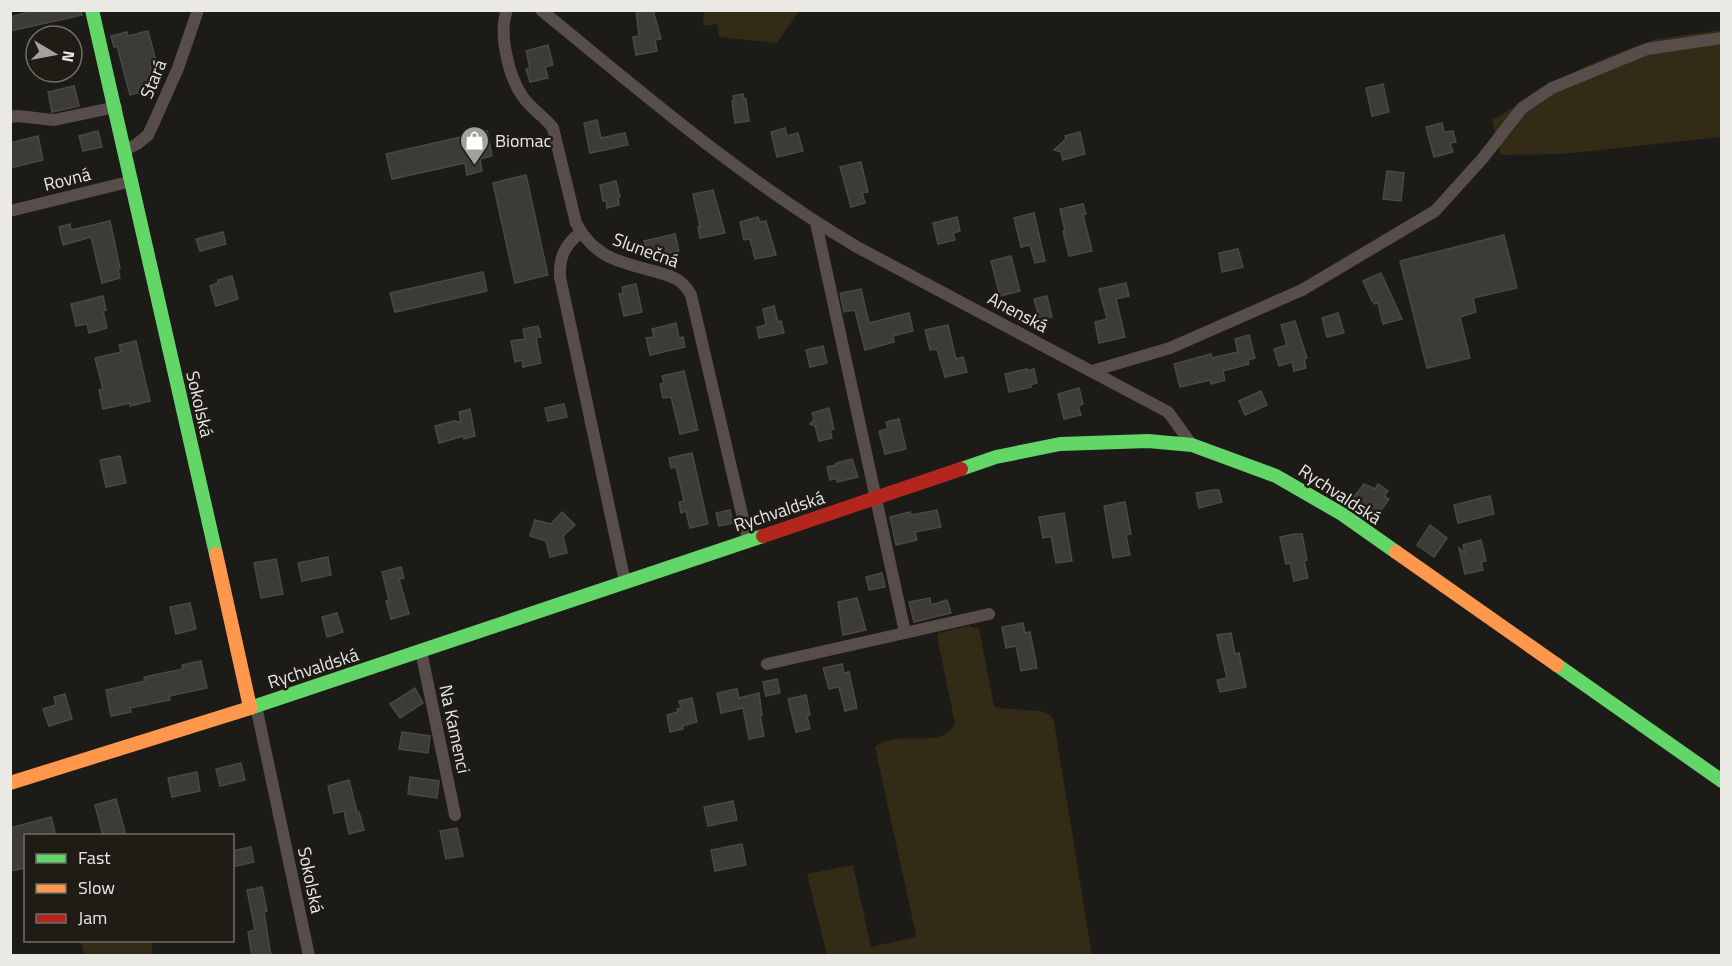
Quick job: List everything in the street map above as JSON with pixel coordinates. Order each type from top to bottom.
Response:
[{"type":"street","name":"Sokolská","points":[[92,10],[309,956]]},
{"type":"street","name":"Stará","points":[[125,150],[148,135],[178,68],[198,10]]},
{"type":"street","name":"Slunečná","points":[[507,10],[503,31],[516,86],[524,99],[553,128],[576,223],[581,232],[591,246],[602,254],[668,275],[682,283],[691,295],[748,540]]},
{"type":"street","name":"Anenská","points":[[541,10],[710,147],[816,223],[856,248],[1168,412],[1192,445]]},
{"type":"street","points":[[1092,371],[1170,348],[1302,290],[1434,211],[1483,158],[1522,108],[1552,88],[1647,49],[1722,38]]},
{"type":"street","points":[[10,117],[54,120],[116,107]]},
{"type":"street","name":"Rovná","points":[[10,211],[132,181]]},
{"type":"street","points":[[816,223],[905,632]]},
{"type":"street","points":[[581,232],[563,250],[559,262],[560,277],[625,582]]},
{"type":"street","name":"Rychvaldská","points":[[10,783],[253,707],[996,457],[1060,444],[1148,441],[1192,445],[1276,476],[1324,503],[1722,781]]},
{"type":"street","points":[[767,664],[989,614]]},
{"type":"street","name":"Na Kamenci","points":[[421,651],[455,815]]},
{"type":"shaded area","points":[[704,10],[799,11],[777,43],[719,37],[717,24],[703,26]]},
{"type":"shaded area","points":[[1721,30],[1721,137],[1563,154],[1501,155],[1492,120],[1582,68],[1656,39]]},
{"type":"shaded area","points":[[969,626],[979,629],[994,706],[1040,711],[1051,715],[1054,722],[1092,955],[827,955],[807,874],[853,865],[871,947],[916,935],[875,747],[885,741],[930,738],[949,732],[955,723],[937,637],[939,633]]},
{"type":"shaded area","points":[[81,942],[151,942],[153,955],[84,955]]},
{"type":"building","points":[[37,10],[81,10],[82,15],[42,24],[24,24],[24,28],[10,31],[10,17]]},
{"type":"building","points":[[636,10],[653,10],[661,39],[655,40],[657,51],[636,55],[633,37],[639,36]]},
{"type":"building","points":[[148,31],[157,65],[150,67],[155,88],[130,95],[117,46],[114,47],[111,36],[127,32],[128,36]]},
{"type":"building","points":[[548,45],[553,65],[545,67],[548,78],[530,82],[526,69],[530,68],[526,51]]},
{"type":"building","points":[[1383,84],[1389,112],[1372,116],[1366,88]]},
{"type":"building","points":[[74,86],[79,106],[52,112],[48,92]]},
{"type":"building","points":[[743,94],[746,99],[749,121],[735,123],[733,96]]},
{"type":"building","points":[[597,120],[601,138],[625,133],[628,145],[590,153],[584,123]]},
{"type":"building","points":[[1442,123],[1444,132],[1453,131],[1456,142],[1450,143],[1453,152],[1434,157],[1426,127]]},
{"type":"building","points":[[785,128],[787,136],[798,133],[803,151],[777,157],[771,132]]},
{"type":"building","points":[[98,131],[102,147],[83,151],[79,136]]},
{"type":"building","points":[[487,131],[492,156],[480,159],[482,171],[467,175],[465,163],[392,179],[386,154]]},
{"type":"building","points":[[1080,132],[1085,154],[1063,160],[1061,152],[1054,150],[1066,139],[1065,136]]},
{"type":"building","points":[[38,136],[43,160],[10,168],[10,143]]},
{"type":"building","points":[[861,162],[868,192],[862,193],[865,203],[851,207],[840,167]]},
{"type":"building","points":[[1387,171],[1404,173],[1401,201],[1383,199]]},
{"type":"building","points":[[526,175],[548,275],[515,283],[493,183]]},
{"type":"building","points":[[616,181],[620,197],[618,198],[619,205],[607,208],[600,185]]},
{"type":"building","points":[[713,190],[725,233],[700,238],[698,227],[700,226],[693,194]]},
{"type":"building","points":[[1083,204],[1086,214],[1083,215],[1092,251],[1069,256],[1060,209]]},
{"type":"building","points":[[1034,213],[1045,261],[1035,263],[1030,245],[1021,247],[1014,218]]},
{"type":"building","points":[[758,217],[760,222],[766,221],[776,255],[755,259],[750,239],[744,240],[740,222]]},
{"type":"building","points":[[957,217],[960,231],[953,233],[955,240],[938,244],[933,223]]},
{"type":"building","points":[[110,221],[120,278],[102,283],[91,237],[63,245],[59,227],[70,224],[71,230]]},
{"type":"building","points":[[223,232],[226,244],[200,251],[196,239]]},
{"type":"building","points":[[675,234],[679,251],[649,257],[644,241]]},
{"type":"building","points":[[1504,235],[1517,288],[1473,298],[1476,312],[1460,317],[1470,358],[1427,368],[1400,261]]},
{"type":"building","points":[[1238,249],[1243,267],[1222,272],[1219,253]]},
{"type":"building","points":[[1011,256],[1020,291],[1000,296],[991,261]]},
{"type":"building","points":[[483,272],[487,291],[395,312],[390,293]]},
{"type":"building","points":[[1381,273],[1402,319],[1383,324],[1378,303],[1375,304],[1372,301],[1363,281]]},
{"type":"building","points":[[232,276],[238,299],[216,306],[210,286],[218,283],[218,280]]},
{"type":"building","points":[[1126,283],[1129,296],[1116,299],[1125,337],[1099,343],[1095,322],[1107,319],[1099,289]]},
{"type":"building","points":[[636,284],[642,312],[624,316],[619,294],[623,293],[622,287]]},
{"type":"building","points":[[861,289],[869,323],[909,313],[913,331],[893,336],[894,342],[865,350],[855,310],[844,312],[840,293]]},
{"type":"building","points":[[103,296],[106,310],[103,311],[107,328],[89,333],[87,324],[76,326],[71,304]]},
{"type":"building","points":[[1047,296],[1052,317],[1040,320],[1034,299]]},
{"type":"building","points":[[774,306],[778,322],[781,321],[784,333],[759,338],[757,327],[766,325],[763,309]]},
{"type":"building","points":[[1338,313],[1344,333],[1327,337],[1322,318]]},
{"type":"building","points":[[1295,321],[1307,358],[1304,359],[1306,368],[1294,371],[1292,362],[1279,366],[1274,349],[1287,345],[1281,325]]},
{"type":"building","points":[[676,323],[679,338],[683,337],[685,347],[650,355],[646,338],[654,337],[652,329]]},
{"type":"building","points":[[948,325],[956,359],[963,357],[967,372],[945,377],[937,349],[930,350],[925,330]]},
{"type":"building","points":[[538,326],[541,337],[536,338],[541,363],[523,367],[522,360],[515,362],[511,341],[525,339],[523,329]]},
{"type":"building","points":[[1249,335],[1255,358],[1248,360],[1249,364],[1223,371],[1225,380],[1211,384],[1210,380],[1180,387],[1174,364],[1211,354],[1212,358],[1238,352],[1235,339]]},
{"type":"building","points":[[136,341],[150,401],[103,409],[99,390],[103,389],[95,358],[121,352],[119,345]]},
{"type":"building","points":[[823,346],[827,363],[810,367],[806,350]]},
{"type":"building","points":[[1027,369],[1027,371],[1034,369],[1037,383],[1030,385],[1031,387],[1009,392],[1005,374]]},
{"type":"building","points":[[684,371],[698,430],[680,434],[671,397],[663,398],[660,384],[664,383],[662,376]]},
{"type":"building","points":[[1079,388],[1083,404],[1078,406],[1081,415],[1064,419],[1058,394]]},
{"type":"building","points":[[1261,391],[1267,405],[1245,415],[1239,401]]},
{"type":"building","points":[[564,404],[567,417],[548,421],[545,408]]},
{"type":"building","points":[[829,408],[834,429],[830,430],[832,438],[819,441],[815,426],[810,424],[814,420],[812,413]]},
{"type":"building","points":[[470,409],[475,436],[464,439],[464,436],[439,443],[435,426],[454,421],[461,422],[459,412]]},
{"type":"building","points":[[899,419],[906,449],[885,454],[879,431],[888,429],[886,422]]},
{"type":"building","points":[[692,453],[708,524],[690,528],[686,511],[681,513],[679,502],[684,501],[676,467],[671,468],[669,458]]},
{"type":"building","points":[[120,456],[126,483],[106,487],[100,460]]},
{"type":"building","points":[[852,459],[858,477],[837,482],[837,478],[830,480],[827,467]]},
{"type":"building","points":[[1364,484],[1375,489],[1378,484],[1388,491],[1384,496],[1389,499],[1376,517],[1353,498]]},
{"type":"building","points":[[1219,490],[1222,502],[1199,508],[1196,493]]},
{"type":"building","points":[[1490,496],[1494,514],[1458,523],[1454,505]]},
{"type":"building","points":[[1125,502],[1131,534],[1126,535],[1130,555],[1113,558],[1104,506]]},
{"type":"building","points":[[730,510],[733,523],[719,526],[716,513]]},
{"type":"building","points":[[937,510],[941,527],[915,532],[917,540],[896,545],[890,517],[910,512],[911,515]]},
{"type":"building","points":[[562,512],[575,525],[563,536],[567,553],[550,557],[546,541],[530,536],[535,520],[551,524]]},
{"type":"building","points":[[1064,513],[1072,561],[1056,563],[1051,536],[1043,538],[1039,517]]},
{"type":"building","points":[[1430,525],[1447,538],[1434,557],[1417,545]]},
{"type":"building","points":[[1302,534],[1308,578],[1294,581],[1290,563],[1286,564],[1280,537]]},
{"type":"building","points":[[1481,540],[1486,561],[1481,562],[1483,570],[1465,574],[1459,548],[1465,553],[1463,545]]},
{"type":"building","points":[[328,557],[331,575],[302,581],[298,563]]},
{"type":"building","points":[[276,559],[283,594],[261,598],[254,563]]},
{"type":"building","points":[[401,567],[404,578],[399,579],[409,614],[391,619],[382,572]]},
{"type":"building","points":[[882,573],[885,587],[869,590],[866,577]]},
{"type":"building","points":[[857,598],[866,630],[843,635],[838,602]]},
{"type":"building","points":[[930,598],[931,605],[947,600],[951,613],[914,622],[909,602]]},
{"type":"building","points":[[190,603],[196,629],[176,634],[170,607]]},
{"type":"building","points":[[337,613],[343,632],[327,637],[322,617]]},
{"type":"building","points":[[1023,623],[1025,633],[1030,632],[1037,668],[1021,671],[1016,646],[1006,648],[1002,627]]},
{"type":"building","points":[[1231,633],[1235,654],[1239,653],[1246,687],[1220,692],[1217,680],[1227,678],[1217,635]]},
{"type":"building","points":[[201,661],[207,688],[169,696],[170,700],[130,708],[131,712],[111,716],[106,690],[145,681],[144,677],[183,669],[182,665]]},
{"type":"building","points":[[842,664],[844,673],[849,672],[857,708],[845,711],[839,687],[829,689],[823,668]]},
{"type":"building","points":[[777,679],[780,693],[766,696],[763,682]]},
{"type":"building","points":[[415,688],[423,703],[400,718],[390,704]]},
{"type":"building","points":[[737,689],[739,698],[759,693],[764,736],[749,739],[743,708],[721,713],[717,693]]},
{"type":"building","points":[[65,694],[72,719],[49,726],[43,709],[56,705],[54,697]]},
{"type":"building","points":[[806,695],[810,729],[796,732],[788,699]]},
{"type":"building","points":[[692,698],[697,722],[670,732],[667,715],[678,712],[677,709],[681,708],[679,701]]},
{"type":"building","points":[[402,732],[430,736],[428,753],[399,749]]},
{"type":"building","points":[[241,763],[245,780],[220,786],[216,769]]},
{"type":"building","points":[[197,772],[200,791],[172,797],[168,778]]},
{"type":"building","points":[[410,777],[439,781],[437,798],[408,794]]},
{"type":"building","points":[[349,780],[364,830],[349,834],[344,811],[334,813],[328,786]]},
{"type":"building","points":[[116,799],[125,834],[102,834],[95,805]]},
{"type":"building","points":[[733,801],[737,820],[708,826],[704,807]]},
{"type":"building","points":[[51,817],[55,834],[24,834],[24,868],[10,871],[10,828]]},
{"type":"building","points":[[457,828],[463,856],[446,859],[440,831]]},
{"type":"building","points":[[742,844],[746,865],[715,871],[711,850]]},
{"type":"building","points":[[251,847],[254,862],[234,867],[234,851]]},
{"type":"building","points":[[262,887],[267,911],[264,912],[271,956],[252,956],[248,932],[255,930],[247,890]]},
{"type":"traffic: fast","points":[[92,10],[216,554]]},
{"type":"traffic: fast","points":[[961,469],[996,457],[1060,444],[1148,441],[1192,445],[1276,476],[1342,514],[1396,552]]},
{"type":"traffic: fast","points":[[250,708],[763,536]]},
{"type":"traffic: fast","points":[[1557,665],[1722,781]]},
{"type":"traffic: slow","points":[[1396,552],[1557,665]]},
{"type":"traffic: slow","points":[[216,554],[250,707]]},
{"type":"traffic: slow","points":[[10,783],[250,708]]},
{"type":"traffic: jam","points":[[763,536],[961,469]]},
{"type":"place","name":"Biomac","points":[[474,166]]}]
